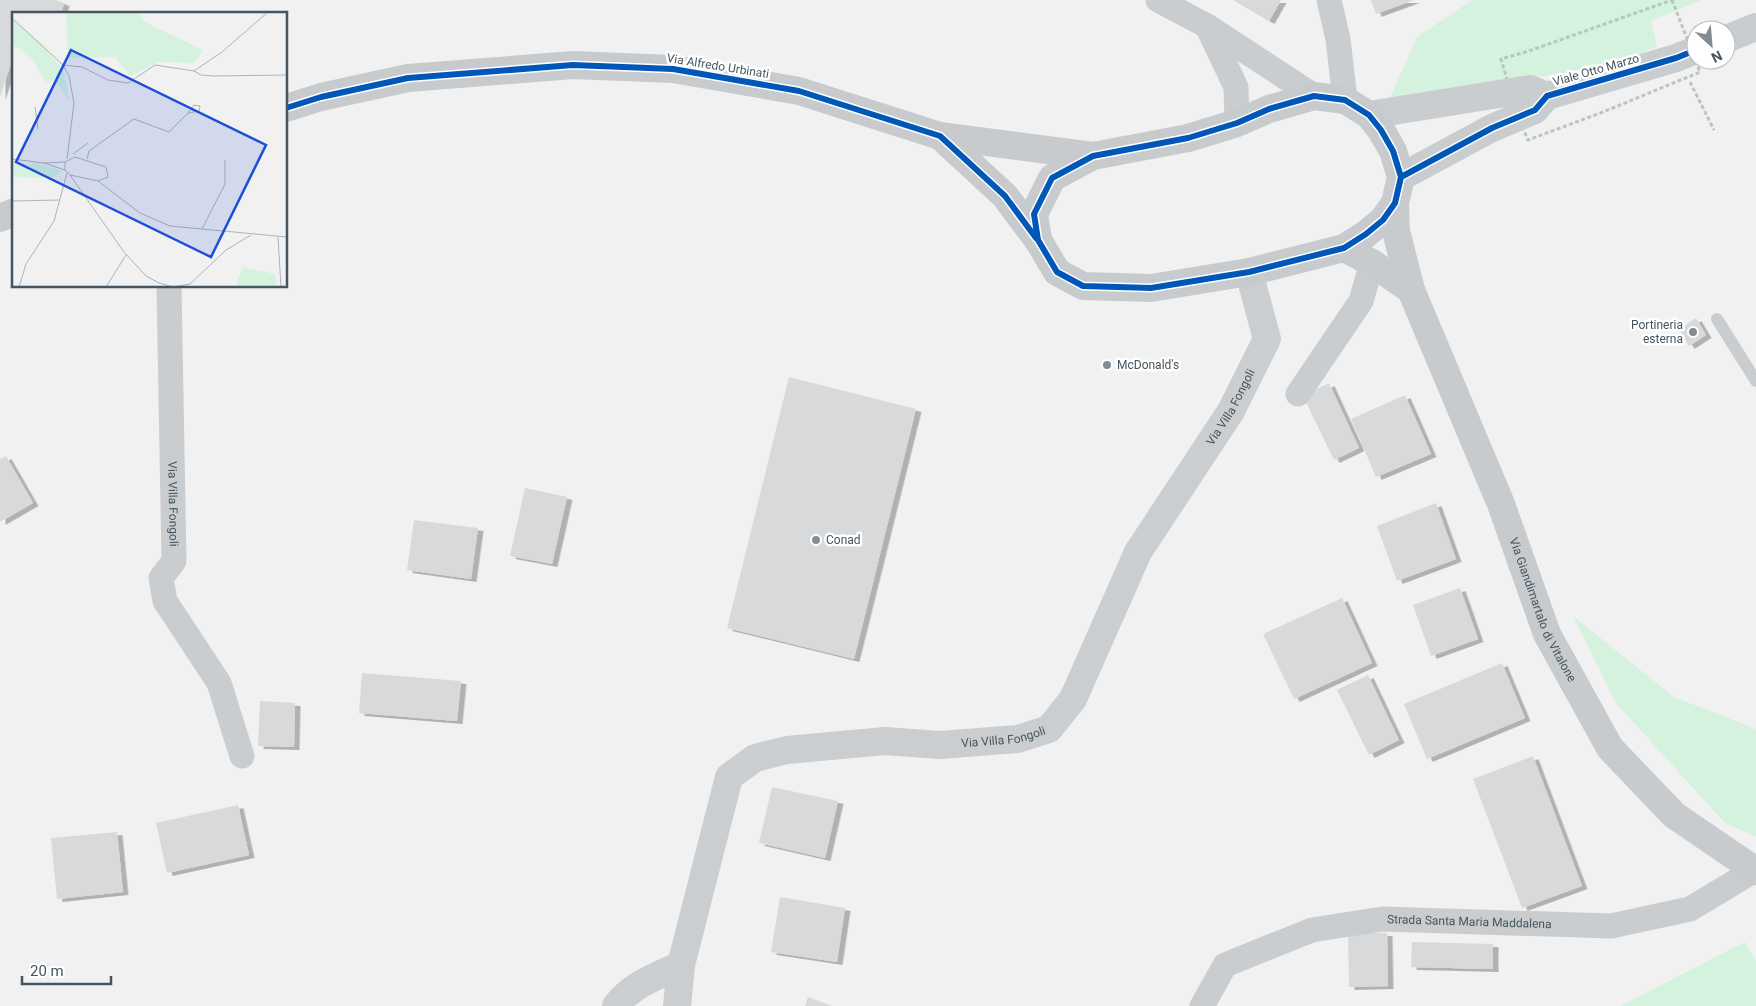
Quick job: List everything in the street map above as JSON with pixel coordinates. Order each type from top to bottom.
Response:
[{"type":"main road","name":"Via Alfredo Urbinati","points":[[288,107],[321,97],[408,78],[573,65],[673,69],[800,91],[940,136],[1093,156]]},
{"type":"main road","points":[[1038,240],[1034,214],[1052,178],[1093,156],[1188,138],[1238,123],[1269,109],[1314,96],[1345,100],[1369,115],[1381,130],[1393,151],[1401,176],[1395,203]]},
{"type":"main road","name":"Via Alfredo Urbinati","points":[[940,136],[1005,196],[1038,240],[1058,272],[1083,286],[1152,288],[1250,272],[1344,248],[1383,220],[1395,203]]},
{"type":"main road","name":"Via Giandimartalo di Vitalone","points":[[1395,203],[1396,231],[1411,290],[1501,504],[1547,634],[1610,748],[1674,815],[1755,871]]},
{"type":"main road","points":[[0,218],[12,213]]},
{"type":"main road","points":[[1344,248],[1372,263],[1411,290]]},
{"type":"main road","name":"Via Villa Fongoli","points":[[677,1006],[681,965],[729,777],[755,758],[786,750],[885,741],[940,745],[1018,739],[1049,729],[1073,699],[1138,552],[1231,412],[1267,339],[1250,272]]},
{"type":"main road","points":[[616,1006],[620,1000],[643,983],[681,965]]},
{"type":"street","points":[[1158,0],[1207,26],[1314,96]]},
{"type":"street","points":[[1329,0],[1338,39],[1345,100]]},
{"type":"street","points":[[1207,26],[1236,87],[1238,123]]},
{"type":"street","points":[[1736,34],[1756,27]]},
{"type":"street","name":"Viale Otto Marzo","points":[[1401,176],[1492,128],[1535,110],[1547,96],[1686,54]]},
{"type":"street","name":"Viale Otto Marzo","points":[[1369,115],[1530,89],[1547,96]]},
{"type":"street","points":[[1298,394],[1362,301],[1372,263]]},
{"type":"street","name":"Via Villa Fongoli","points":[[169,288],[174,561],[161,578],[165,601],[219,683],[242,756]]},
{"type":"street","name":"Strada Santa Maria Maddalena","points":[[1202,1006],[1225,965],[1312,930],[1382,918],[1611,926],[1690,909],[1755,871]]},
{"type":"lane","points":[[1717,319],[1756,381]]},
{"type":"path","points":[[1687,78],[1714,130]]},
{"type":"green space","points":[[1472,0],[1701,0],[1651,21],[1657,46],[1624,61],[1474,89],[1390,98],[1417,37]]},
{"type":"green space","points":[[1573,616],[1674,697],[1756,729],[1756,837],[1724,822],[1616,703]]},
{"type":"green space","points":[[1745,942],[1756,961],[1756,1006],[1620,1006]]},
{"type":"building","points":[[0,0],[56,0],[64,3],[62,12],[12,12],[12,60],[0,97]]},
{"type":"building","points":[[1233,0],[1281,0],[1269,21]]},
{"type":"building","points":[[1371,0],[1414,0],[1376,14]]},
{"type":"building","name":"Portineria esterna","points":[[1696,318],[1706,335],[1689,346],[1679,329]]},
{"type":"building","name":"Conad","points":[[789,377],[916,409],[854,659],[727,628]]},
{"type":"building","points":[[1329,383],[1359,448],[1334,460],[1303,396]]},
{"type":"building","points":[[1405,395],[1431,454],[1376,477],[1351,419]]},
{"type":"building","points":[[6,456],[33,503],[0,522],[0,459]]},
{"type":"building","points":[[525,488],[567,497],[552,564],[510,556]]},
{"type":"building","points":[[1436,503],[1456,559],[1397,581],[1377,526]]},
{"type":"building","points":[[414,520],[478,528],[471,579],[407,570]]},
{"type":"building","points":[[1460,588],[1478,639],[1431,656],[1413,605]]},
{"type":"building","points":[[1342,598],[1372,663],[1294,699],[1263,634]]},
{"type":"building","points":[[1502,663],[1525,718],[1427,759],[1404,704]]},
{"type":"building","points":[[362,673],[461,681],[457,721],[359,713]]},
{"type":"building","points":[[1368,675],[1399,740],[1369,755],[1337,690]]},
{"type":"building","points":[[260,701],[295,703],[294,747],[258,746]]},
{"type":"building","points":[[1533,756],[1582,886],[1522,908],[1473,779]]},
{"type":"building","points":[[772,787],[838,801],[825,858],[759,843]]},
{"type":"building","points":[[238,805],[249,855],[167,873],[156,823]]},
{"type":"building","points":[[117,832],[123,892],[57,899],[51,838]]},
{"type":"building","points":[[780,897],[845,908],[837,962],[771,952]]},
{"type":"building","points":[[1348,933],[1387,933],[1388,986],[1349,987]]},
{"type":"building","points":[[1412,942],[1493,944],[1493,969],[1411,967]]},
{"type":"building","points":[[808,997],[832,1006],[805,1006]]},
{"type":"cycle path","points":[[1401,177],[1492,128],[1535,110],[1547,96],[1686,54]]},
{"type":"cycle path","points":[[288,107],[321,97],[408,78],[573,65],[673,69],[799,91],[940,136],[1005,196],[1036,238]]},
{"type":"cycle path","points":[[1314,96],[1345,100],[1369,115],[1381,130],[1393,151],[1401,177],[1395,203],[1383,220],[1366,234],[1344,248],[1249,272],[1151,288],[1083,286],[1057,272],[1038,240],[1034,214],[1052,178],[1093,156],[1188,138],[1237,123],[1269,109],[1314,96]]},
{"type":"place","name":"Portineria esterna","points":[[1693,332]]},
{"type":"place","name":"McDonald's","points":[[1107,365]]},
{"type":"place","name":"Conad","points":[[816,540]]}]
